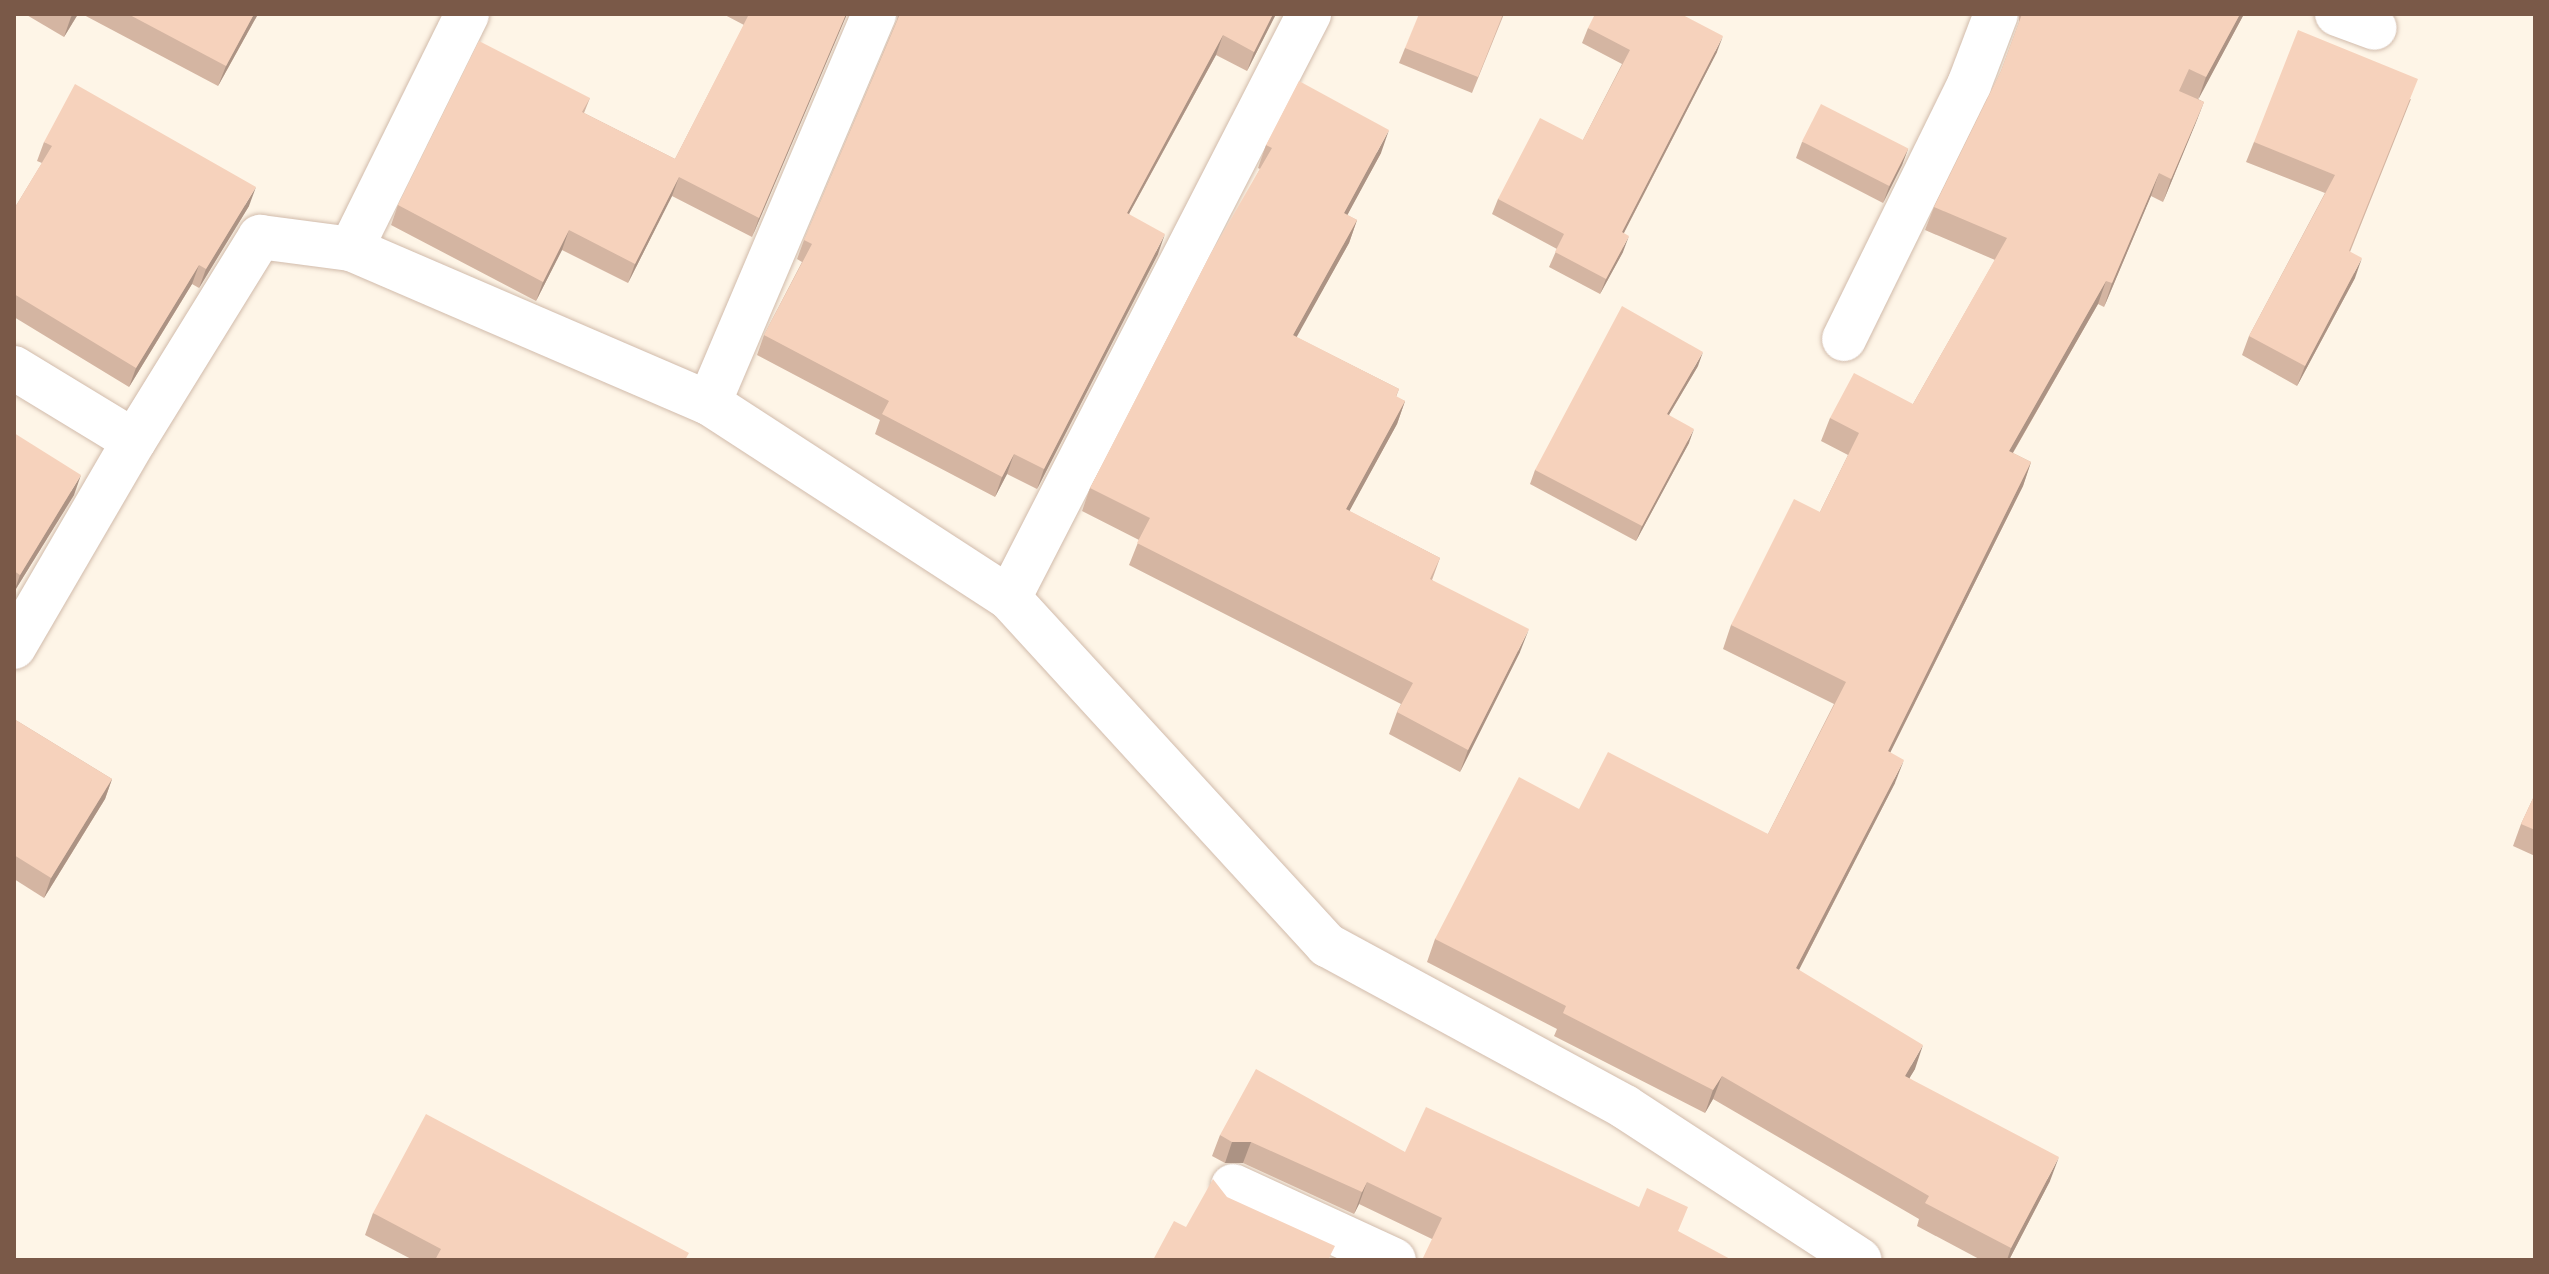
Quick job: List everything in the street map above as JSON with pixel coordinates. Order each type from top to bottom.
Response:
[{"type":"street","points":[[351,249],[467,14]]},
{"type":"street","points":[[709,403],[874,14]]},
{"type":"street","points":[[1009,598],[1309,14]]},
{"type":"street","points":[[1844,339],[1969,85],[1996,14]]},
{"type":"street","points":[[14,647],[134,441],[260,237],[351,249],[709,403],[1009,598],[1327,945],[1625,1107],[1860,1260]]},
{"type":"street","points":[[14,368],[134,441]]},
{"type":"street","points":[[1233,1186],[1394,1260]]},
{"type":"building","points":[[128,14],[254,14],[226,66]]},
{"type":"building","points":[[749,14],[846,14],[759,218],[679,177],[635,264],[569,230],[543,282],[398,205],[479,41],[590,98],[582,112],[675,159]]},
{"type":"building","points":[[900,14],[1273,14],[1254,52],[1223,35],[1127,213],[1165,234],[1044,469],[1014,454],[1002,477],[882,414],[889,401],[764,335],[812,244],[804,240]]},
{"type":"building","points":[[1419,14],[1503,14],[1478,77],[1405,48]]},
{"type":"building","points":[[1595,14],[1681,14],[1723,36],[1622,232],[1629,236],[1606,279],[1555,252],[1564,234],[1498,199],[1540,118],[1583,140],[1630,50],[1588,28]]},
{"type":"building","points":[[2022,14],[2240,14],[2206,77],[2189,69],[2179,91],[2204,102],[2171,179],[2159,173],[2112,283],[2106,281],[2009,451],[2031,462],[1888,751],[1904,760],[1796,968],[1923,1045],[1905,1076],[2059,1157],[2011,1248],[1925,1203],[1929,1196],[1722,1076],[1713,1090],[1563,1013],[1566,1006],[1435,939],[1519,777],[1579,809],[1608,752],[1768,834],[1846,682],[1731,625],[1794,499],[1820,512],[1859,433],[1830,418],[1854,373],[1913,404],[2007,238],[1934,207],[2001,71]]},
{"type":"building","points":[[2298,30],[2418,79],[2349,251],[2362,258],[2305,366],[2249,336],[2335,175],[2254,142]]},
{"type":"building","points":[[1299,81],[1389,130],[1344,213],[1357,220],[1293,335],[1399,389],[1396,396],[1405,401],[1346,509],[1440,558],[1430,579],[1529,629],[1468,750],[1397,712],[1413,683],[1137,543],[1150,518],[1090,488],[1210,255],[1272,148],[1266,145]]},
{"type":"building","points":[[75,84],[256,187],[206,269],[199,265],[136,368],[14,294],[14,209],[52,146],[44,142]]},
{"type":"building","points":[[1821,104],[1908,148],[1889,186],[1802,141]]},
{"type":"building","points":[[1622,306],[1703,352],[1667,414],[1694,429],[1642,526],[1535,470]]},
{"type":"building","points":[[14,433],[81,475],[20,575],[14,571]]},
{"type":"building","points":[[14,719],[112,779],[51,878],[14,855]]},
{"type":"building","points":[[2535,794],[2535,830],[2521,824]]},
{"type":"building","points":[[1256,1069],[1405,1152],[1426,1107],[1639,1207],[1647,1188],[1688,1207],[1678,1231],[1732,1260],[1422,1260],[1442,1218],[1367,1182],[1362,1192],[1251,1142],[1232,1142],[1220,1135]]},
{"type":"building","points":[[426,1114],[689,1253],[685,1260],[435,1260],[441,1249],[373,1213]]},
{"type":"building","points":[[1213,1179],[1227,1197],[1335,1246],[1328,1260],[1153,1260],[1174,1221],[1186,1227]]}]
